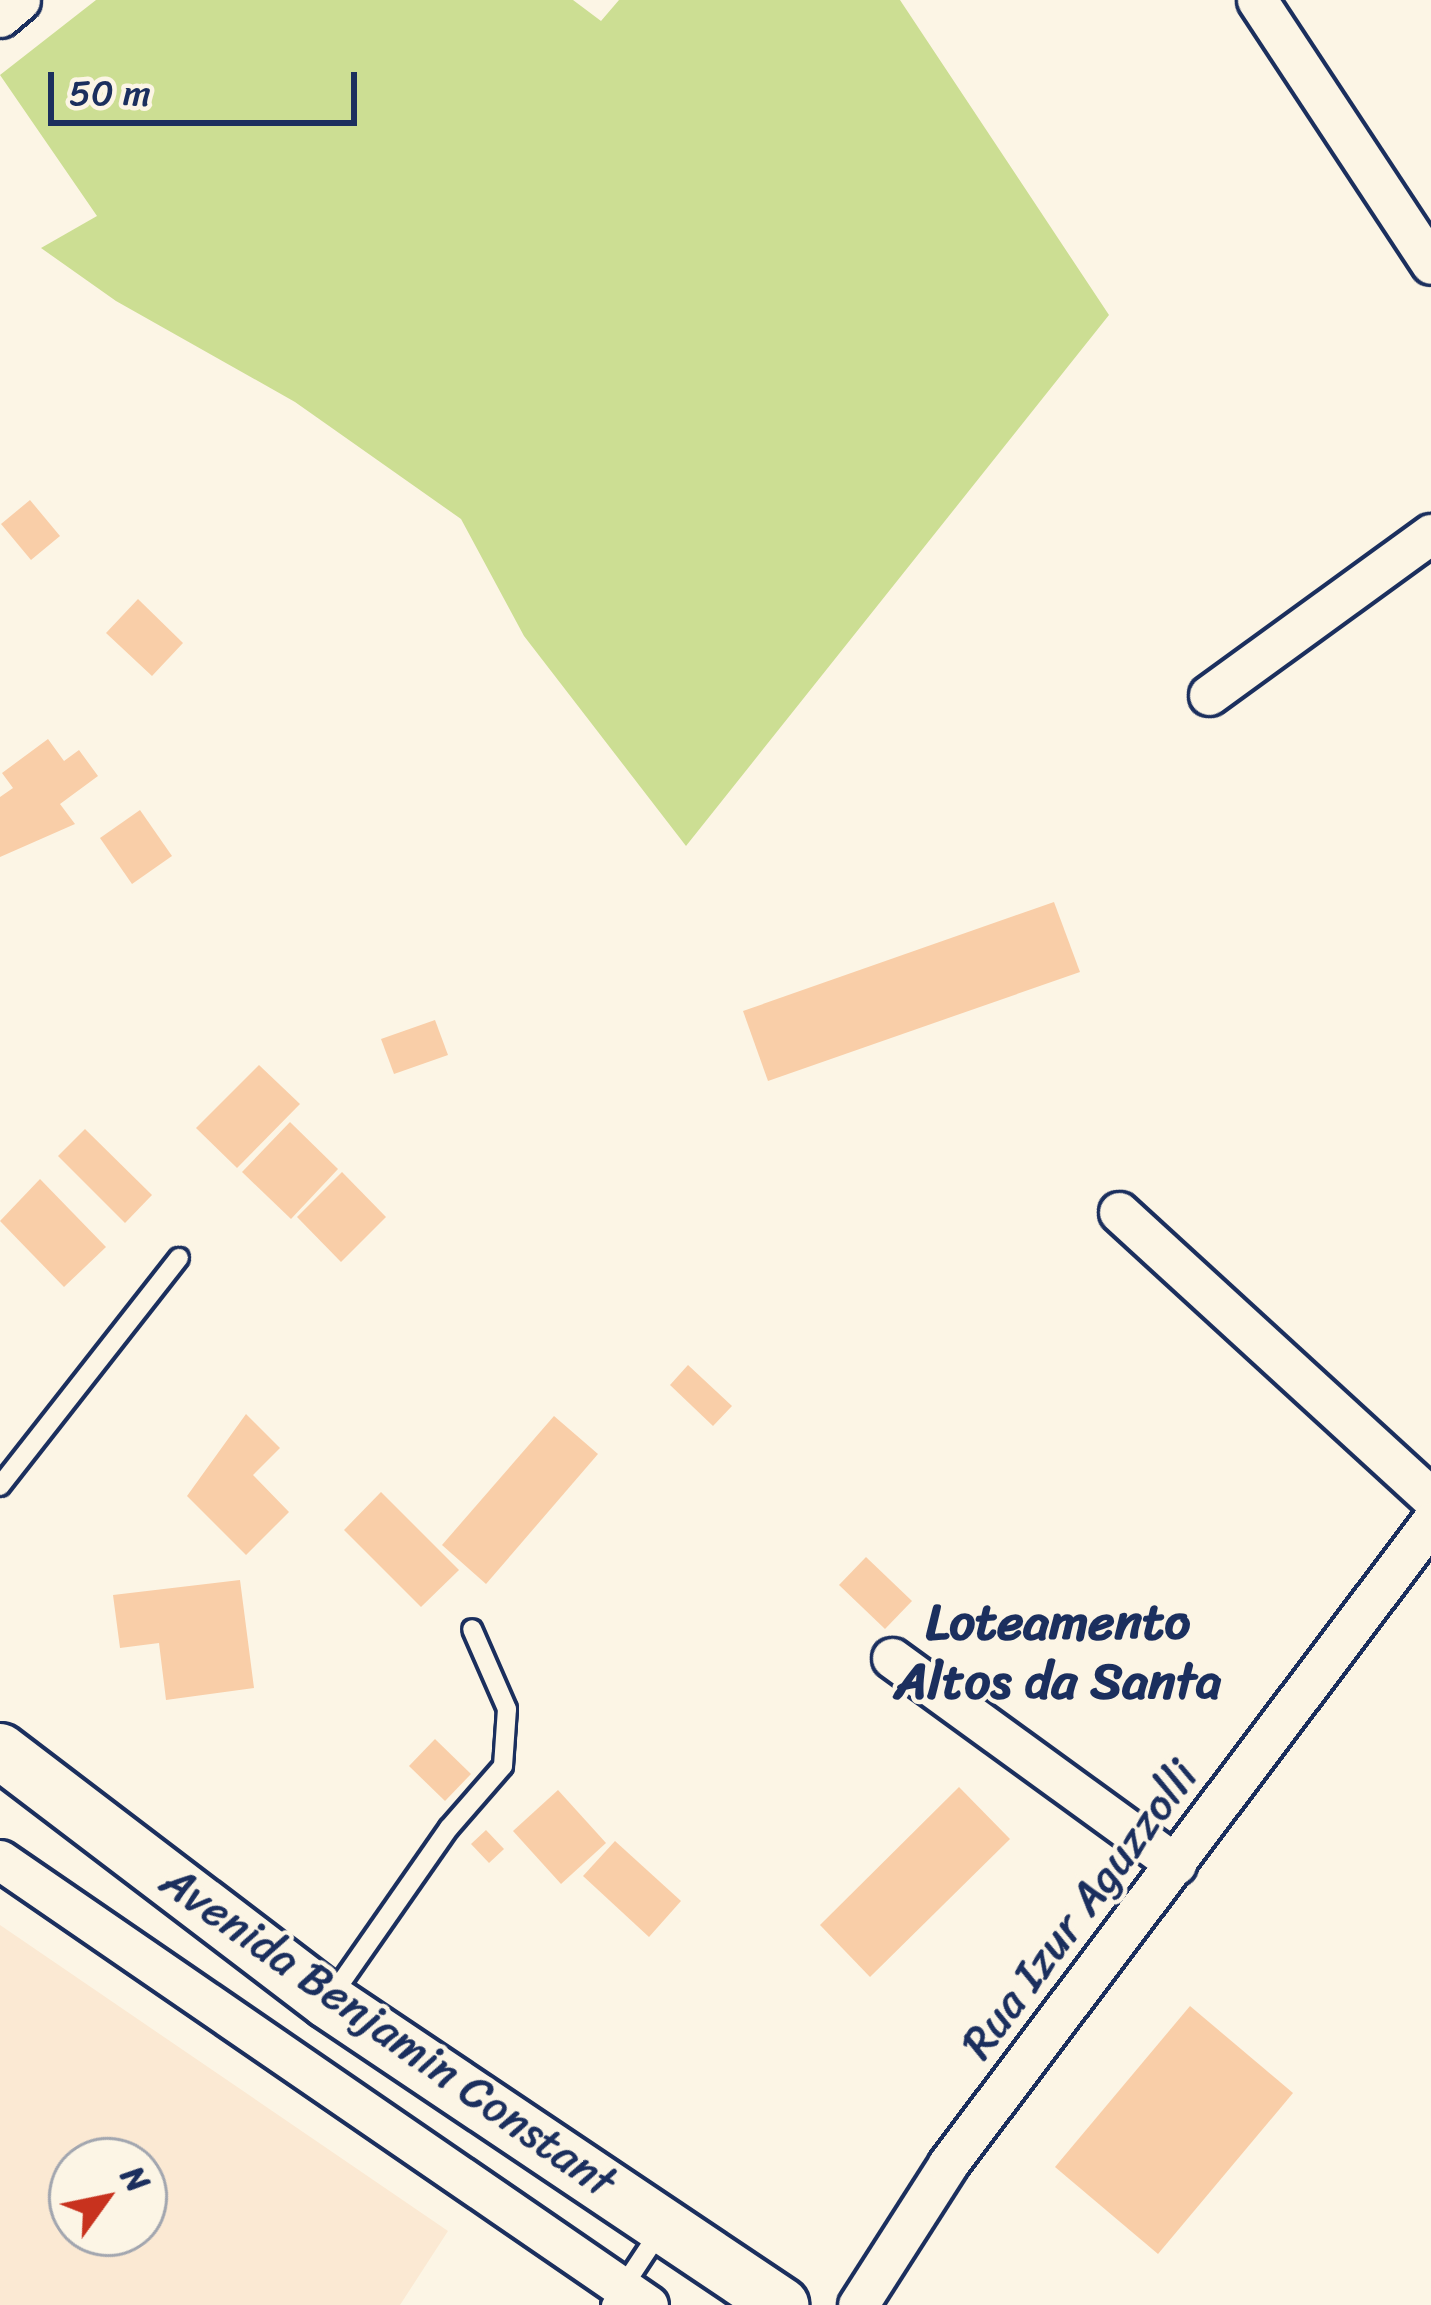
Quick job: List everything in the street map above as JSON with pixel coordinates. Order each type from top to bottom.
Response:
[{"type":"main road","name":"Avenida Benjamin Constant","points":[[7,1762],[328,2001],[781,2305]]},
{"type":"street","points":[[0,17],[20,0]]},
{"type":"street","points":[[1257,0],[1431,264]]},
{"type":"street","points":[[1209,695],[1431,534]]},
{"type":"street","points":[[1119,1212],[1431,1498]]},
{"type":"street","name":"Rua Izur Aguzzolli","points":[[858,2305],[948,2164],[1431,1522]]},
{"type":"street","points":[[892,1658],[1176,1864]]},
{"type":"street","name":"Avenida Benjamin Constant","points":[[0,1860],[627,2299]]},
{"type":"lane","points":[[0,1486],[179,1258]]},
{"type":"lane","points":[[328,2001],[449,1828],[503,1766],[507,1709],[472,1629]]},
{"type":"lane","points":[[627,2299],[664,2224]]},
{"type":"shaded area","points":[[0,1925],[448,2231],[400,2305],[0,2305]]},
{"type":"green space","points":[[96,0],[573,0],[601,21],[619,0],[900,0],[1109,315],[686,846],[524,636],[461,519],[295,402],[116,301],[41,248],[97,216],[0,75]]},
{"type":"building","points":[[30,500],[60,536],[31,560],[1,524]]},
{"type":"building","points":[[138,599],[183,643],[152,676],[106,633]]},
{"type":"building","points":[[48,739],[64,761],[79,750],[98,776],[60,804],[75,824],[0,857],[0,797],[13,788],[2,773]]},
{"type":"building","points":[[140,810],[172,856],[132,884],[100,838]]},
{"type":"building","points":[[1054,902],[1080,972],[768,1081],[743,1011]]},
{"type":"building","points":[[435,1020],[448,1055],[394,1074],[381,1039]]},
{"type":"building","points":[[259,1065],[300,1104],[237,1168],[196,1128]]},
{"type":"building","points":[[290,1122],[338,1169],[291,1219],[242,1172]]},
{"type":"building","points":[[85,1129],[152,1195],[125,1223],[58,1156]]},
{"type":"building","points":[[342,1172],[386,1217],[341,1262],[297,1217]]},
{"type":"building","points":[[40,1179],[106,1247],[64,1287],[0,1221]]},
{"type":"building","points":[[688,1365],[732,1406],[713,1426],[670,1385]]},
{"type":"building","points":[[246,1414],[280,1448],[253,1475],[289,1512],[246,1555],[187,1496]]},
{"type":"building","points":[[554,1416],[598,1454],[486,1584],[442,1545]]},
{"type":"building","points":[[381,1492],[459,1570],[421,1607],[344,1530]]},
{"type":"building","points":[[866,1557],[912,1601],[885,1629],[839,1585]]},
{"type":"building","points":[[240,1580],[254,1688],[166,1700],[159,1643],[120,1648],[113,1595]]},
{"type":"building","points":[[435,1739],[471,1774],[445,1801],[409,1766]]},
{"type":"building","points":[[959,1787],[1010,1839],[870,1977],[820,1925]]},
{"type":"building","points":[[558,1790],[606,1843],[561,1884],[513,1831]]},
{"type":"building","points":[[486,1830],[504,1849],[489,1863],[471,1844]]},
{"type":"building","points":[[615,1841],[681,1901],[649,1937],[583,1876]]},
{"type":"building","points":[[1190,2006],[1293,2093],[1158,2254],[1055,2167]]},
{"type":"district","name":"Loteamento Altos da Santa","points":[[1058,1652]]}]
